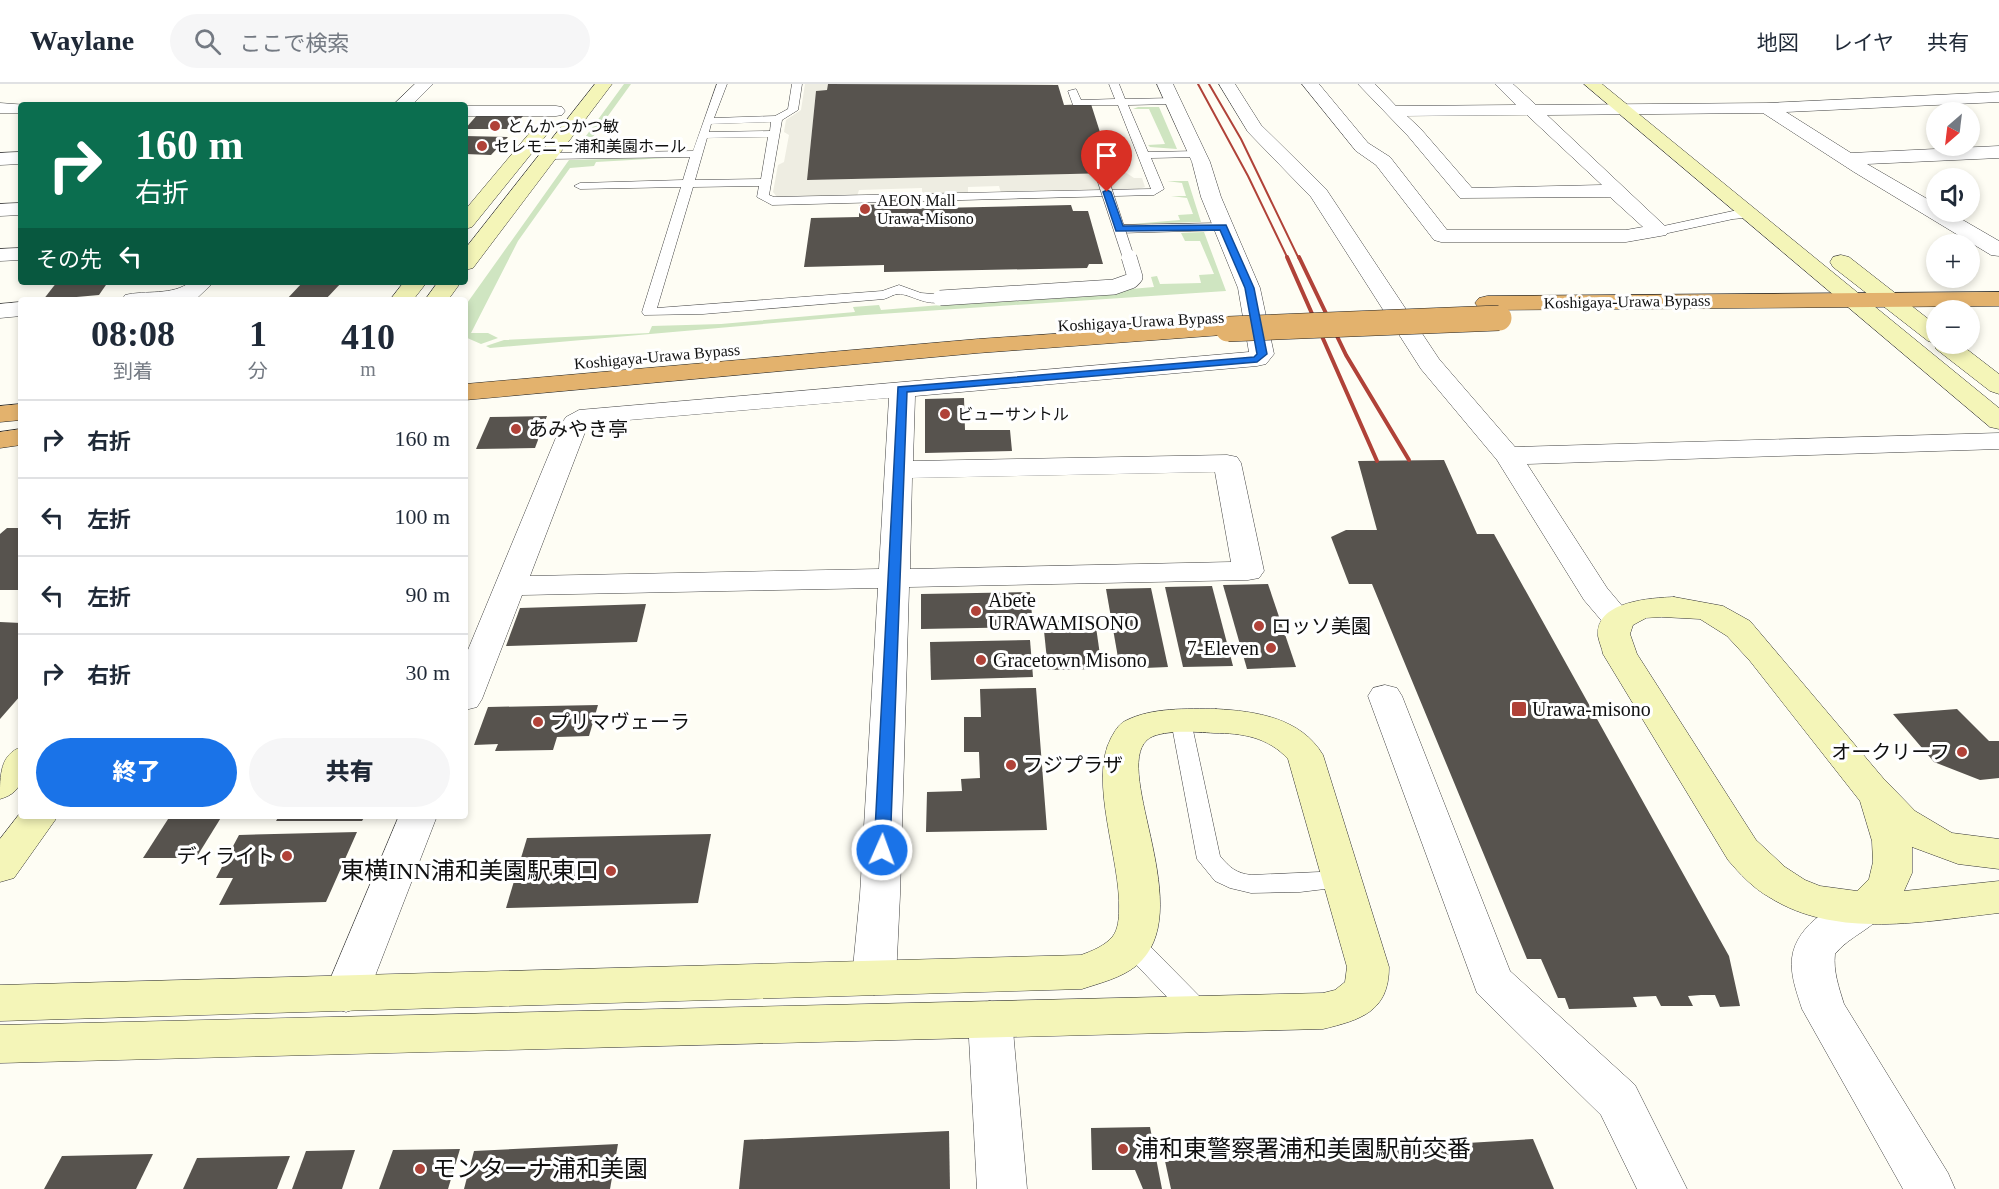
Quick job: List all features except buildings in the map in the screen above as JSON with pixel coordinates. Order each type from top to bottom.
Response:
[{"type":"highway","name":"Koshigaya-Urawa Bypass","points":[[468,373],[933,334],[1493,310],[1869,304],[1999,299]]},
{"type":"highway","name":"Koshigaya-Urawa Bypass","points":[[1869,304],[1907,313],[1926,313]]},
{"type":"highway","points":[[1980,313],[1999,313]]},
{"type":"highway","name":"Koshigaya-Urawa Bypass","points":[[468,392],[1225,322]]},
{"type":"highway","points":[[0,414],[18,412]]},
{"type":"highway","points":[[0,440],[18,437]]},
{"type":"street","points":[[405,102],[425,84]]},
{"type":"street","points":[[468,259],[604,84]]},
{"type":"street","points":[[1227,84],[1254,128],[1319,193],[1430,364],[1508,456],[1595,593],[1618,620]]},
{"type":"street","points":[[1310,84],[1362,147],[1383,161],[1441,236],[1626,236],[1659,231]]},
{"type":"street","points":[[1366,84],[1414,132],[1467,194],[1615,191]]},
{"type":"street","points":[[1503,84],[1614,186],[1615,191],[1659,231]]},
{"type":"street","points":[[1592,84],[1751,214],[1869,304],[1999,421]]},
{"type":"street","points":[[1616,84],[1777,213]]},
{"type":"street","points":[[468,691],[575,423],[588,416],[1257,359],[1262,354],[1249,288],[1211,197],[1198,154],[1170,93]]},
{"type":"street","points":[[1391,111],[1767,108],[1999,97]]},
{"type":"street","points":[[468,111],[562,105],[468,219]]},
{"type":"street","points":[[0,108],[18,108]]},
{"type":"street","points":[[1767,108],[1999,250]]},
{"type":"street","points":[[1848,159],[1999,152]]},
{"type":"street","points":[[0,159],[18,158]]},
{"type":"street","points":[[0,210],[18,209]]},
{"type":"street","points":[[1824,249],[1869,304]]},
{"type":"street","points":[[0,255],[18,254]]},
{"type":"street","points":[[166,297],[188,295],[200,285]]},
{"type":"street","points":[[404,297],[414,285]]},
{"type":"street","points":[[438,297],[448,285]]},
{"type":"street","points":[[0,311],[18,309]]},
{"type":"street","points":[[1907,313],[1926,328]]},
{"type":"street","points":[[1959,354],[1999,386]]},
{"type":"street","points":[[874,978],[880,895],[902,390]]},
{"type":"street","points":[[1508,456],[1999,441]]},
{"type":"street","points":[[510,586],[1248,571],[1227,463],[898,470]]},
{"type":"street","points":[[1999,854],[1977,853],[1949,847],[1921,835],[1900,819],[1878,797],[1750,639],[1730,622],[1707,611],[1671,608],[1638,610],[1618,620],[1614,634],[1620,654],[1742,850],[1764,873],[1791,891],[1827,904],[1866,908],[1999,897]]},
{"type":"street","points":[[1385,696],[1492,981],[1618,1100],[1662,1189]]},
{"type":"street","points":[[0,1003],[1083,972],[1112,961],[1132,944],[1140,928],[1140,896],[1121,774],[1122,750],[1131,734],[1144,727],[1181,722],[1233,722],[1259,725],[1295,741],[1305,754],[1368,967],[1369,981],[1362,994],[1348,1005],[1323,1011],[0,1044]]},
{"type":"street","points":[[0,786],[18,764]]},
{"type":"street","points":[[1878,797],[1889,832],[1894,866],[1887,885],[1866,908],[1828,934],[1814,955],[1816,980],[1824,1009],[1930,1189]]},
{"type":"street","points":[[0,867],[37,819]]},
{"type":"street","points":[[346,994],[417,819]]},
{"type":"street","points":[[990,1019],[1002,1189]]},
{"type":"lane","points":[[722,84],[713,112],[707,120],[702,135],[649,312],[703,310],[884,295],[899,289],[919,297],[940,297],[1114,287],[1131,281],[1135,277],[1101,174]]},
{"type":"lane","points":[[707,120],[777,119],[793,110],[797,84]]},
{"type":"lane","points":[[777,119],[763,197],[765,200],[1154,192],[1158,189],[1114,84]]},
{"type":"lane","points":[[1073,91],[1077,103],[1122,102],[1170,93]]},
{"type":"lane","points":[[702,135],[775,134]]},
{"type":"lane","points":[[549,156],[697,154]]},
{"type":"lane","points":[[1143,155],[1198,154]]},
{"type":"lane","points":[[580,186],[766,182]]},
{"type":"lane","points":[[1659,231],[1733,215],[1751,214]]},
{"type":"lane","points":[[1119,229],[1223,227]]},
{"type":"lane","points":[[1181,722],[1209,859],[1218,871],[1230,879],[1247,883],[1342,880]]},
{"type":"lane","points":[[1132,944],[1200,1014]]},
{"type":"green space","points":[[624,84],[631,84],[587,145],[600,146],[598,151],[575,151]]},
{"type":"green space","points":[[1159,107],[1177,149],[1148,145],[1165,144],[1149,109],[1133,109]]},
{"type":"green space","points":[[684,157],[596,162],[594,166],[570,168],[518,241],[471,333],[488,333],[498,338],[481,344],[468,338],[468,302],[569,160]]},
{"type":"green space","points":[[1167,181],[1188,181],[1201,222],[1132,224],[1180,220],[1178,215],[1193,214],[1187,198],[1171,196],[1186,196],[1182,183]]},
{"type":"green space","points":[[1204,232],[1226,291],[865,315],[490,348],[486,346],[504,340],[649,333],[652,326],[721,324],[855,312],[853,307],[879,305],[881,310],[1154,287],[1151,277],[1157,276],[1160,284],[1201,283],[1199,275],[1214,274],[1200,241],[1185,241],[1181,233]]},
{"type":"shaded area","points":[[805,84],[828,84],[827,90],[816,91],[807,180],[1113,173],[1113,171],[1125,172],[1134,178],[1142,178],[1145,187],[1136,190],[1001,193],[999,186],[968,187],[968,194],[922,195],[922,188],[859,190],[857,196],[777,197],[773,192],[778,165],[784,162],[789,135],[784,132],[786,120],[801,110]]},
{"type":"railway","points":[[1198,84],[1248,176],[1288,259]]},
{"type":"railway","points":[[1209,84],[1241,139],[1299,259]]},
{"type":"railway","points":[[1287,257],[1377,461]]},
{"type":"railway","points":[[1299,257],[1346,355],[1409,460]]},
{"type":"place","name":"とんかつかつ敏","points":[[495,126]]},
{"type":"place","name":"セレモニー浦和美園ホール","points":[[482,146]]},
{"type":"place","name":"AEON Mall Urawa-Misono","points":[[865,209]]},
{"type":"place","name":"ビューサントル","points":[[945,414]]},
{"type":"place","name":"あみやき亭","points":[[516,429]]},
{"type":"place","name":"Abete URAWAMISONO","points":[[976,611]]},
{"type":"place","name":"ロッソ美園","points":[[1259,626]]},
{"type":"place","name":"7-Eleven","points":[[1271,648]]},
{"type":"place","name":"Gracetown Misono","points":[[981,660]]},
{"type":"place","name":"Urawa-misono","points":[[1519,709]]},
{"type":"place","name":"プリマヴェーラ","points":[[538,722]]},
{"type":"place","name":"オークリーフ","points":[[1962,752]]},
{"type":"place","name":"フジプラザ","points":[[1011,765]]},
{"type":"place","name":"ディライト","points":[[287,856]]},
{"type":"place","name":"東横INN浦和美園駅東口","points":[[611,871]]},
{"type":"place","name":"浦和東警察署浦和美園駅前交番","points":[[1123,1149]]},
{"type":"place","name":"モンターナ浦和美園","points":[[420,1169]]},
{"type":"route","points":[[882,850],[902,390],[1257,359],[1262,354],[1249,288],[1223,227],[1119,229],[1107,192]]}]
